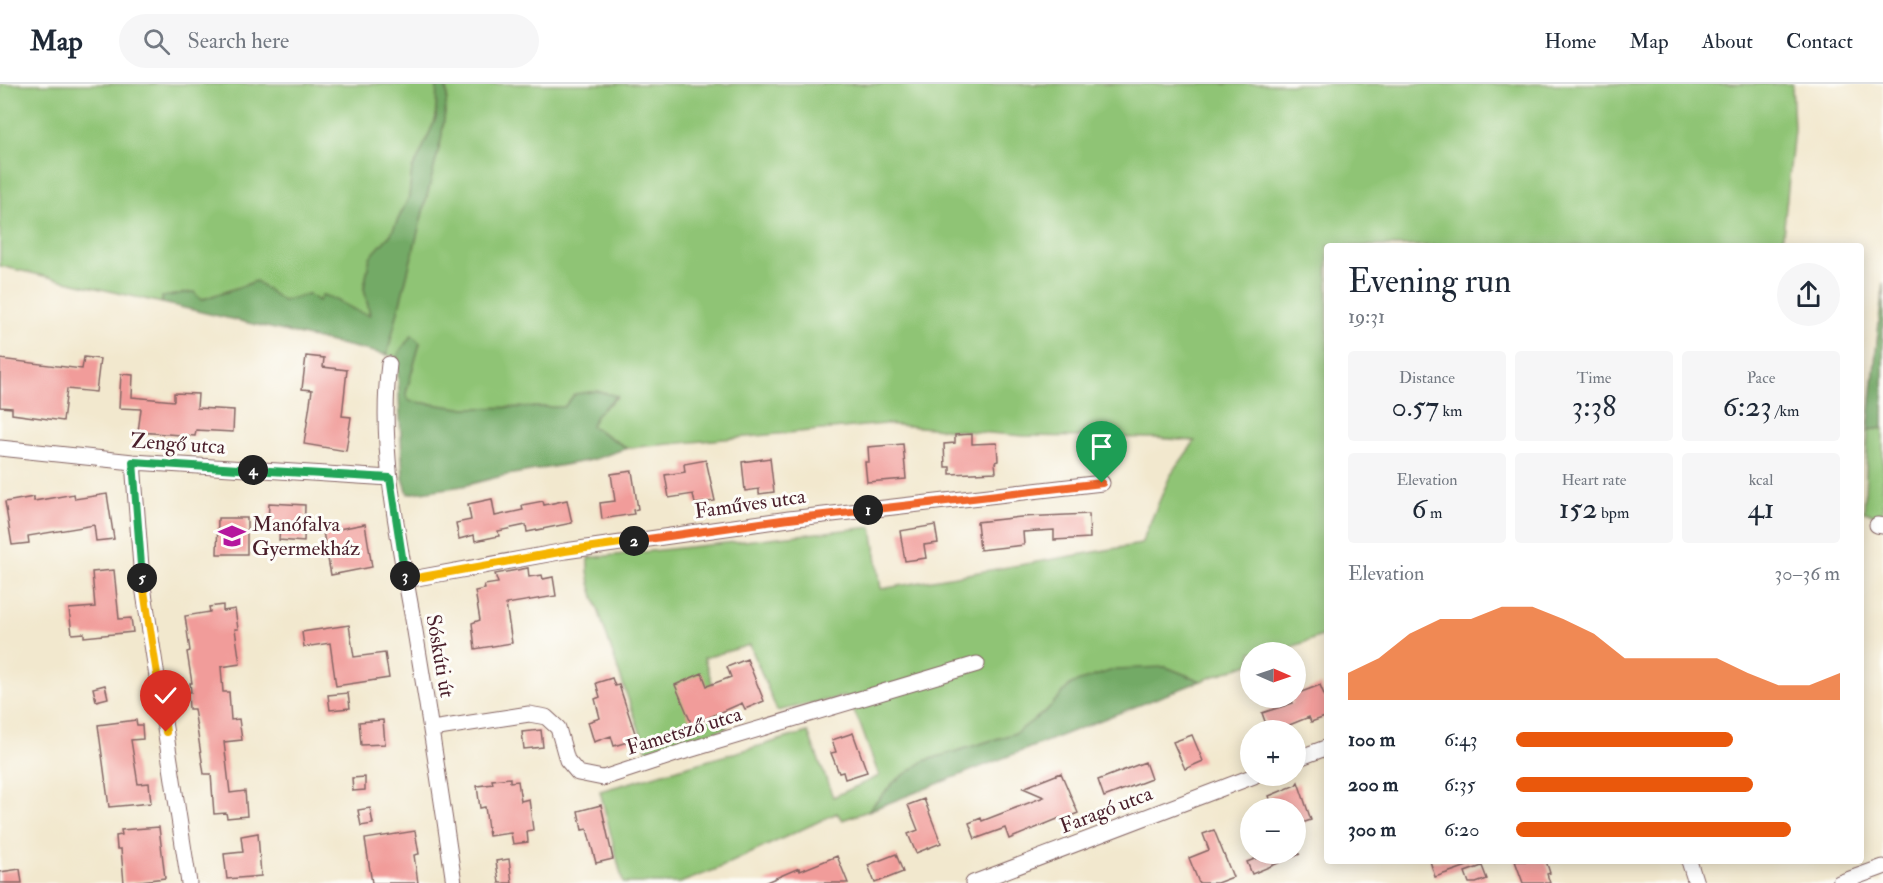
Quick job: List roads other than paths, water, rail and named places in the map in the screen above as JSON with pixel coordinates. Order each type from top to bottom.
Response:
[{"type":"street","name":"Sóskúti út","points":[[389,364],[386,408],[390,478],[432,729],[454,883]]},
{"type":"street","name":"Zengő utca","points":[[0,448],[133,462],[390,478]]},
{"type":"street","points":[[133,462],[142,580],[189,883]]},
{"type":"street","name":"Faműves utca","points":[[406,580],[565,551],[789,519],[1102,483]]},
{"type":"street","name":"Fametsző utca","points":[[432,729],[530,714],[546,717],[558,728],[567,760],[578,772],[603,778],[977,664]]},
{"type":"street","points":[[1306,755],[1324,748]]},
{"type":"street","name":"Faragó utca","points":[[973,883],[1240,781]]},
{"type":"street","points":[[1690,864],[1696,883]]},
{"type":"street","points":[[1839,883],[1883,867]]},
{"type":"place","name":"Manófalva Gyermekház","points":[[232,536]]}]
